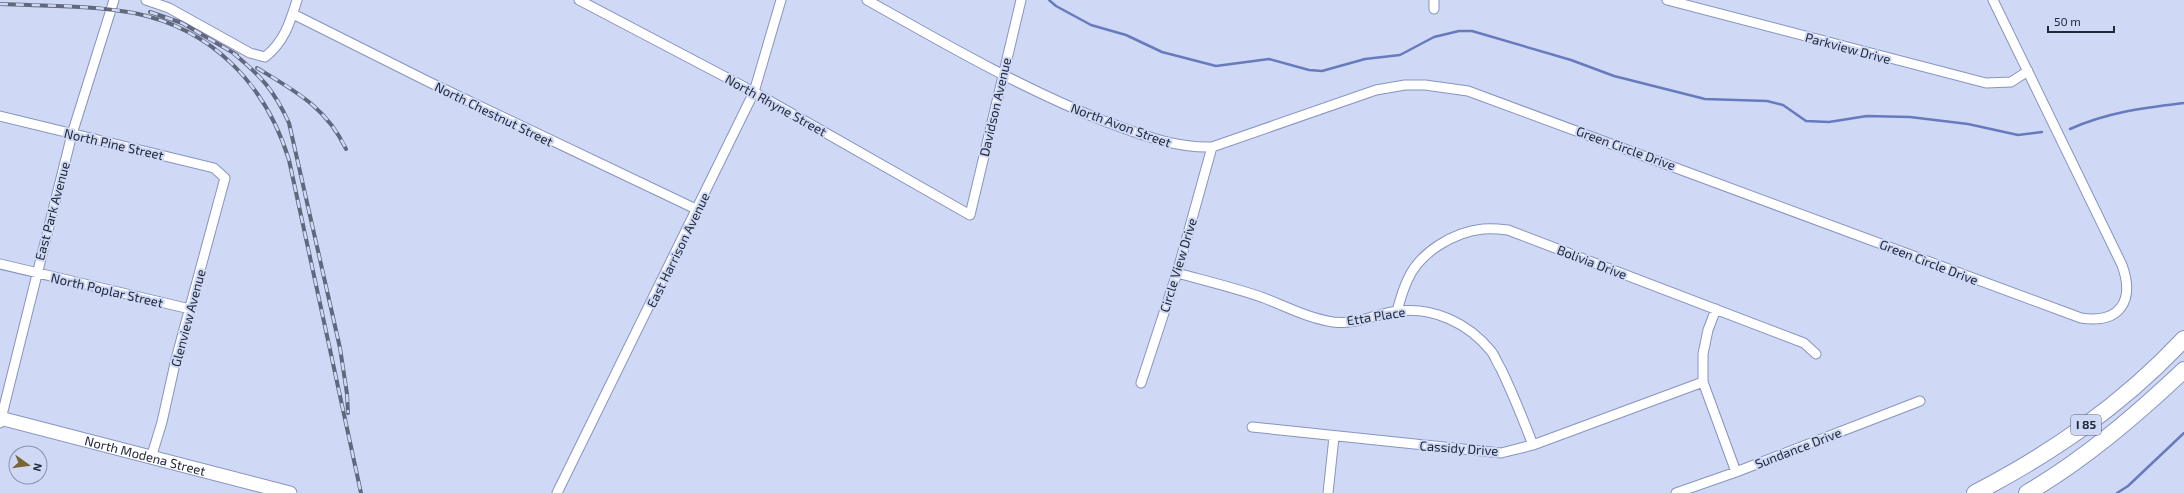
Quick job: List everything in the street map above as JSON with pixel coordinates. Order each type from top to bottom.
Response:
[{"type":"highway","name":"I 85","points":[[1975,493],[2024,468],[2090,423],[2128,394],[2184,340]]},
{"type":"highway","name":"I 85","points":[[2027,493],[2073,465],[2105,440],[2134,417],[2184,370]]},
{"type":"street","name":"East Park Avenue","points":[[0,420],[72,134],[114,0]]},
{"type":"street","points":[[146,0],[169,8],[250,54],[265,57],[277,48],[286,33],[297,0]]},
{"type":"street","name":"North Rhyne Street","points":[[579,0],[754,92],[970,215]]},
{"type":"street","name":"East Harrison Avenue","points":[[558,493],[698,210],[754,92],[781,0]]},
{"type":"street","name":"North Avon Street","points":[[867,0],[1002,76],[1083,112],[1159,141],[1190,147],[1212,147],[1376,90],[1416,85]]},
{"type":"street","name":"Davidson Avenue","points":[[970,215],[1021,0]]},
{"type":"street","name":"Parkview Drive","points":[[1666,0],[1979,82],[2011,82],[2028,71]]},
{"type":"street","name":"Green Circle Drive","points":[[1416,85],[1468,91],[2081,318],[2093,320],[2114,314],[2122,305],[2127,293],[2127,280],[2028,71],[1992,0]]},
{"type":"street","name":"North Chestnut Street","points":[[293,14],[429,82],[698,210]]},
{"type":"street","name":"North Pine Street","points":[[0,116],[214,168],[225,178]]},
{"type":"street","name":"Circle View Drive","points":[[1141,383],[1177,273],[1212,147]]},
{"type":"street","name":"Glenview Avenue","points":[[151,458],[162,422],[176,359],[225,178]]},
{"type":"street","name":"Bolivia Drive","points":[[1397,311],[1408,277],[1422,258],[1453,237],[1484,228],[1508,230],[1804,343],[1816,354]]},
{"type":"street","name":"North Poplar Street","points":[[0,264],[36,274],[190,309]]},
{"type":"street","name":"Etta Place","points":[[1177,273],[1263,298],[1308,317],[1334,322],[1358,322],[1397,311],[1429,312],[1455,320],[1478,337],[1491,352],[1511,389],[1533,444]]},
{"type":"street","points":[[1716,309],[1708,330],[1703,354],[1703,382],[1736,472]]},
{"type":"street","name":"Cassidy Drive","points":[[1252,427],[1334,437],[1501,453],[1533,444],[1703,382]]},
{"type":"street","name":"Sundance Drive","points":[[1676,493],[1736,472],[1920,401]]},
{"type":"street","name":"North Modena Street","points":[[0,420],[290,493]]},
{"type":"street","points":[[1328,493],[1334,437]]},
{"type":"waterway","points":[[1049,0],[1056,6],[1091,25],[1126,35],[1162,52],[1216,66],[1269,59],[1309,70],[1322,71],[1365,59],[1400,55],[1434,37],[1459,31],[1472,31],[1571,60],[1614,76],[1705,99],[1767,101],[1783,105],[1806,121],[1829,122],[1867,116],[1910,117],[1968,124],[2018,135],[2042,132]]},
{"type":"waterway","points":[[2070,129],[2098,118],[2140,109],[2184,103]]},
{"type":"waterway","points":[[2117,493],[2128,486],[2184,433]]},
{"type":"railway","points":[[0,4],[101,8],[134,13],[162,21],[188,32],[212,47],[232,64],[251,85],[266,108],[279,133],[289,160],[361,493]]},
{"type":"railway","points":[[150,12],[182,23],[237,55]]},
{"type":"railway","points":[[233,53],[266,84],[278,101],[289,123],[340,348],[347,394],[348,413]]},
{"type":"railway","points":[[257,68],[297,93],[319,111],[338,134],[346,149]]}]
